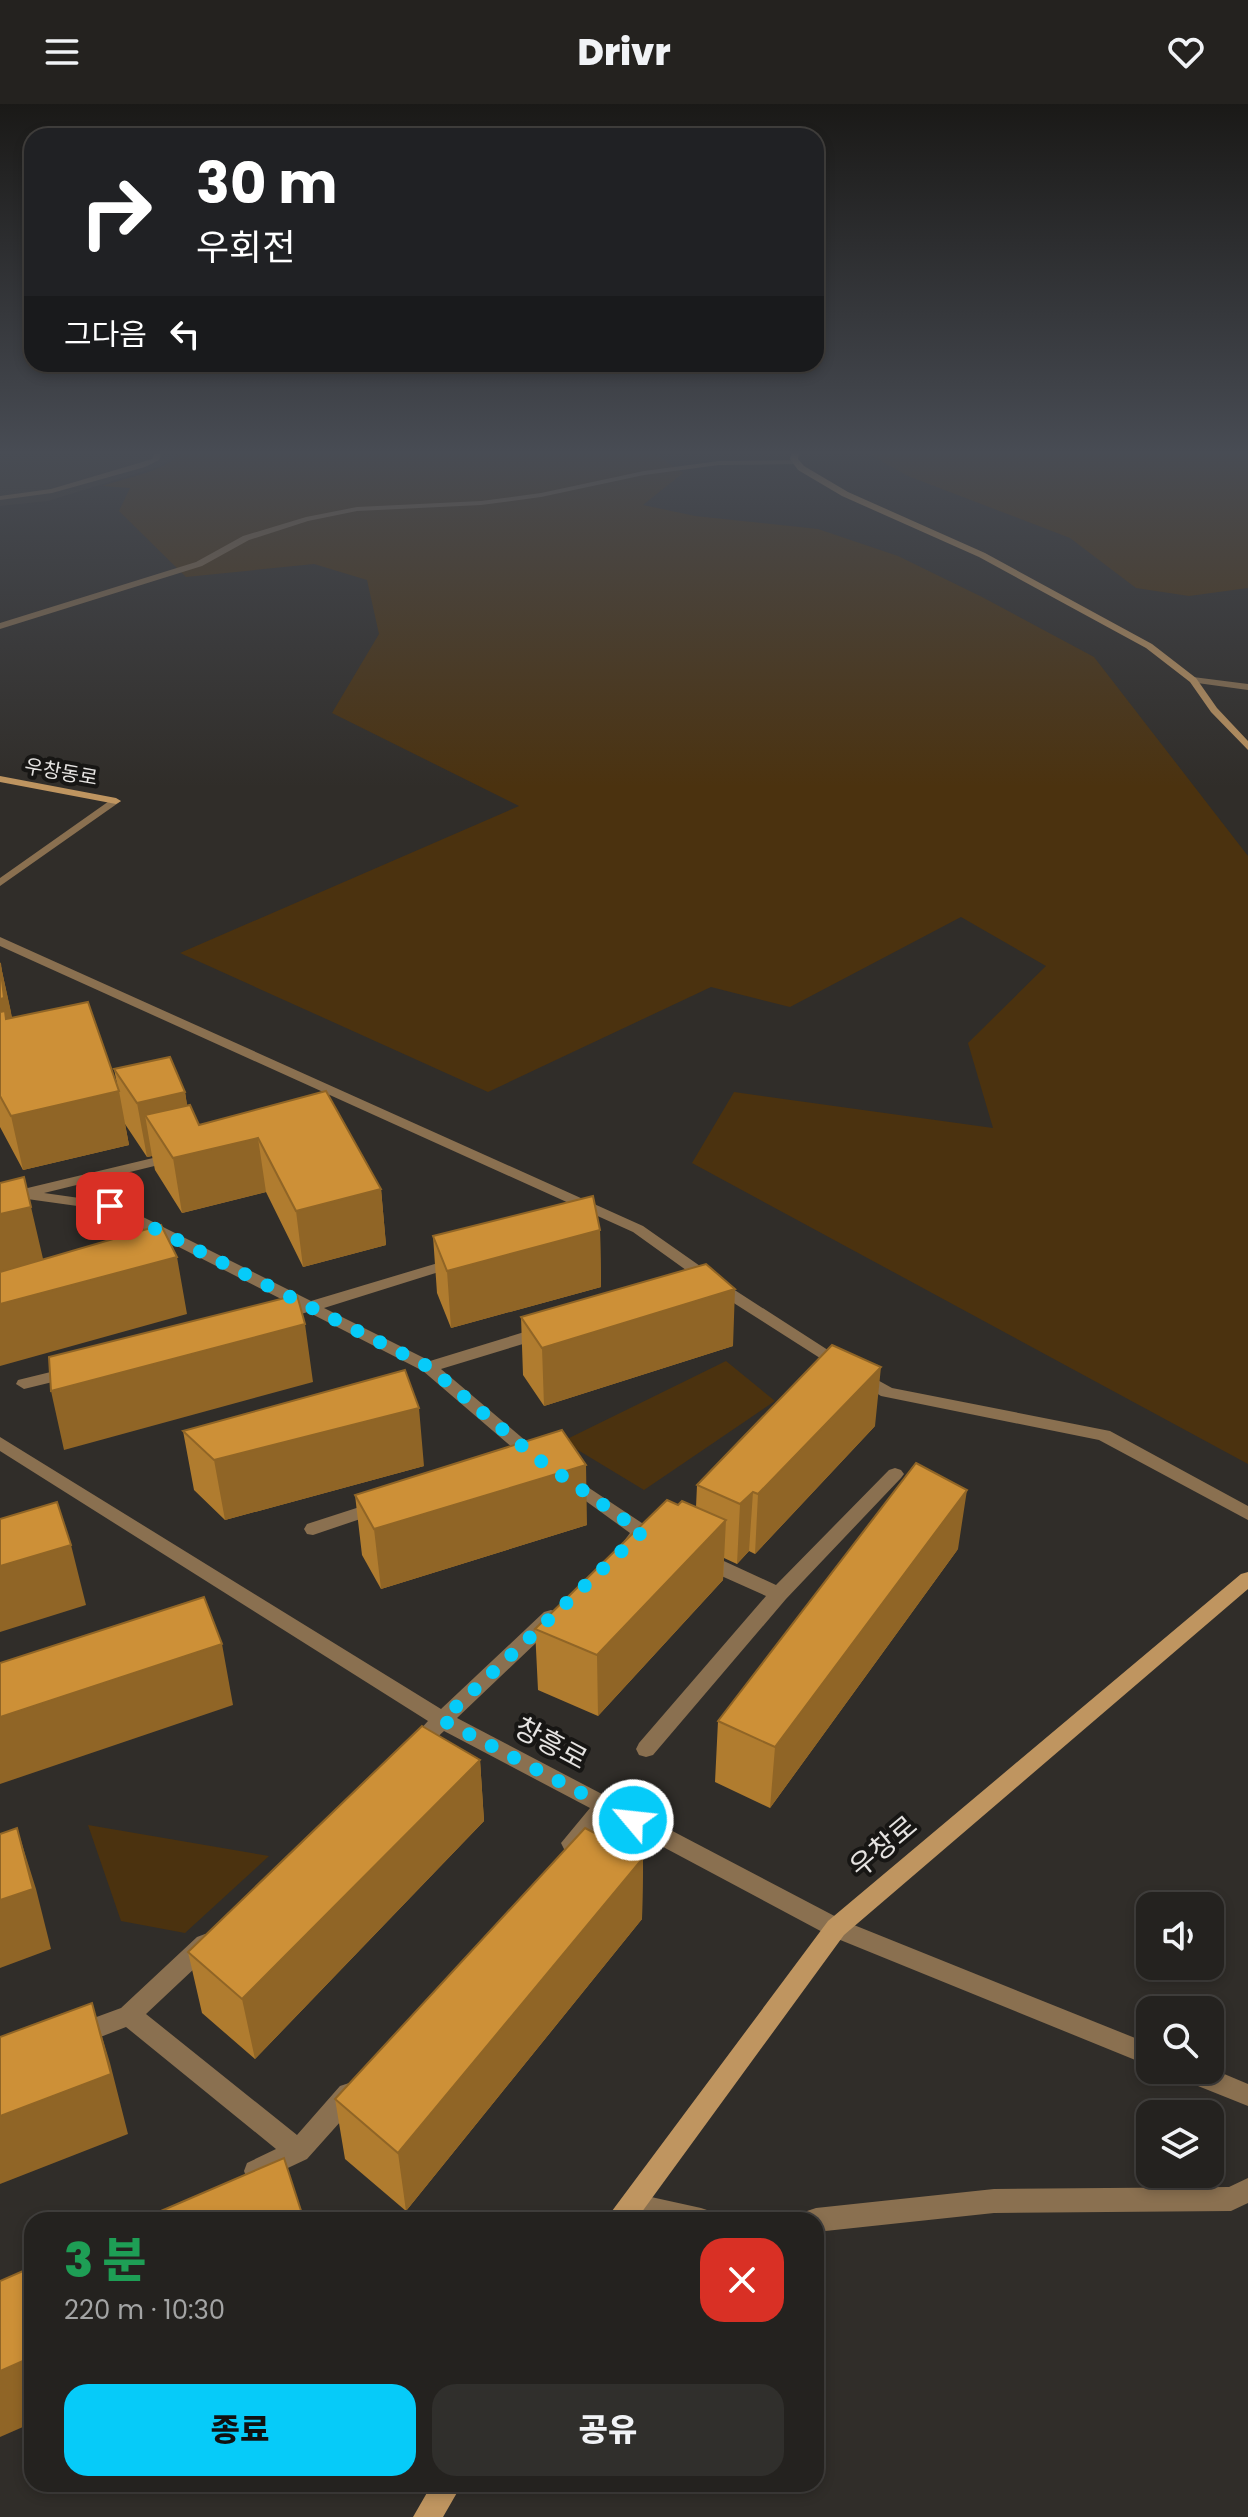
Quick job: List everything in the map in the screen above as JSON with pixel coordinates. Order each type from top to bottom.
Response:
[{"type":"main road","points":[[995,562],[1149,646],[1193,680],[1214,710],[1248,747]]},
{"type":"main road","name":"우창동로","points":[[0,779],[116,801]]},
{"type":"main road","name":"우창로","points":[[627,2212],[836,1928],[1248,1579]]},
{"type":"main road","points":[[427,2517],[443,2492]]},
{"type":"street","points":[[0,626],[203,562]]},
{"type":"street","points":[[1193,680],[1248,687]]},
{"type":"street","points":[[0,883],[116,801]]},
{"type":"street","points":[[0,862],[22,866]]},
{"type":"street","points":[[0,941],[638,1229],[724,1290],[887,1392],[1104,1435],[1248,1514]]},
{"type":"street","points":[[10,1194],[187,1154]]},
{"type":"street","points":[[10,1194],[110,1206],[429,1367],[540,1464],[649,1536],[620,1553]]},
{"type":"street","points":[[265,1319],[476,1256]]},
{"type":"street","points":[[429,1367],[562,1326]]},
{"type":"street","points":[[24,1384],[84,1368]]},
{"type":"street","name":"창흥로","points":[[0,1443],[442,1720],[836,1928],[1136,2049]]},
{"type":"street","points":[[646,1749],[779,1594],[895,1474]]},
{"type":"street","points":[[313,1529],[387,1505]]},
{"type":"street","points":[[683,1551],[779,1594]]},
{"type":"street","points":[[396,1763],[564,1605]]},
{"type":"street","points":[[552,1865],[605,1805]]},
{"type":"street","points":[[58,2042],[129,2015],[222,1927]]},
{"type":"street","points":[[129,2015],[298,2151]]},
{"type":"street","points":[[231,2182],[298,2151],[362,2079]]},
{"type":"street","points":[[1221,2084],[1248,2095]]},
{"type":"street","points":[[824,2219],[994,2201],[1231,2199],[1248,2190]]},
{"type":"shaded area","points":[[170,562],[909,562],[1094,657],[1248,856],[1248,1464],[692,1163],[734,1092],[993,1128],[968,1043],[1046,966],[961,917],[790,1007],[711,987],[488,1092],[180,953],[519,806],[332,713],[379,634],[367,580],[314,564],[186,577]]},
{"type":"shaded area","points":[[1101,562],[1248,562],[1248,588],[1189,596],[1136,588]]},
{"type":"shaded area","points":[[726,1361],[775,1401],[644,1490],[563,1441]]},
{"type":"shaded area","points":[[88,1825],[269,1856],[185,1933],[121,1921]]},
{"type":"building","points":[[0,963],[4,998],[0,999]]},
{"type":"building","points":[[88,1002],[119,1091],[11,1116],[0,1096],[0,1012],[5,1011],[6,1019]]},
{"type":"building","points":[[170,1057],[185,1092],[137,1103],[114,1069]]},
{"type":"building","points":[[326,1091],[381,1189],[296,1211],[258,1138],[173,1158],[145,1115],[190,1105],[199,1125]]},
{"type":"building","points":[[24,1177],[31,1207],[0,1214],[0,1183]]},
{"type":"building","points":[[593,1196],[600,1230],[447,1271],[433,1236]]},
{"type":"building","points":[[161,1225],[177,1257],[0,1304],[0,1272]]},
{"type":"building","points":[[706,1264],[735,1289],[542,1348],[521,1317]]},
{"type":"building","points":[[297,1295],[305,1324],[51,1391],[49,1357]]},
{"type":"building","points":[[832,1345],[881,1367],[758,1494],[753,1492],[740,1504],[697,1485]]},
{"type":"building","points":[[405,1370],[419,1408],[214,1460],[183,1431]]},
{"type":"building","points":[[562,1430],[586,1465],[374,1529],[355,1495]]},
{"type":"building","points":[[916,1463],[967,1490],[775,1747],[718,1721]]},
{"type":"building","points":[[667,1500],[678,1505],[682,1501],[726,1520],[597,1655],[535,1629]]},
{"type":"building","points":[[57,1502],[71,1545],[0,1566],[0,1519]]},
{"type":"building","points":[[204,1597],[222,1644],[0,1717],[0,1663]]},
{"type":"building","points":[[422,1726],[480,1760],[242,1999],[188,1952]]},
{"type":"building","points":[[17,1828],[33,1889],[0,1900],[0,1834]]},
{"type":"building","points":[[585,1828],[643,1858],[398,2153],[335,2099]]},
{"type":"building","points":[[92,2003],[111,2074],[0,2116],[0,2037]]},
{"type":"building","points":[[284,2158],[301,2212],[159,2212]]},
{"type":"building","points":[[24,2270],[24,2360],[0,2371],[0,2281]]},
{"type":"route","points":[[110,1206],[429,1367],[535,1457],[642,1532],[442,1720],[633,1820]]}]
